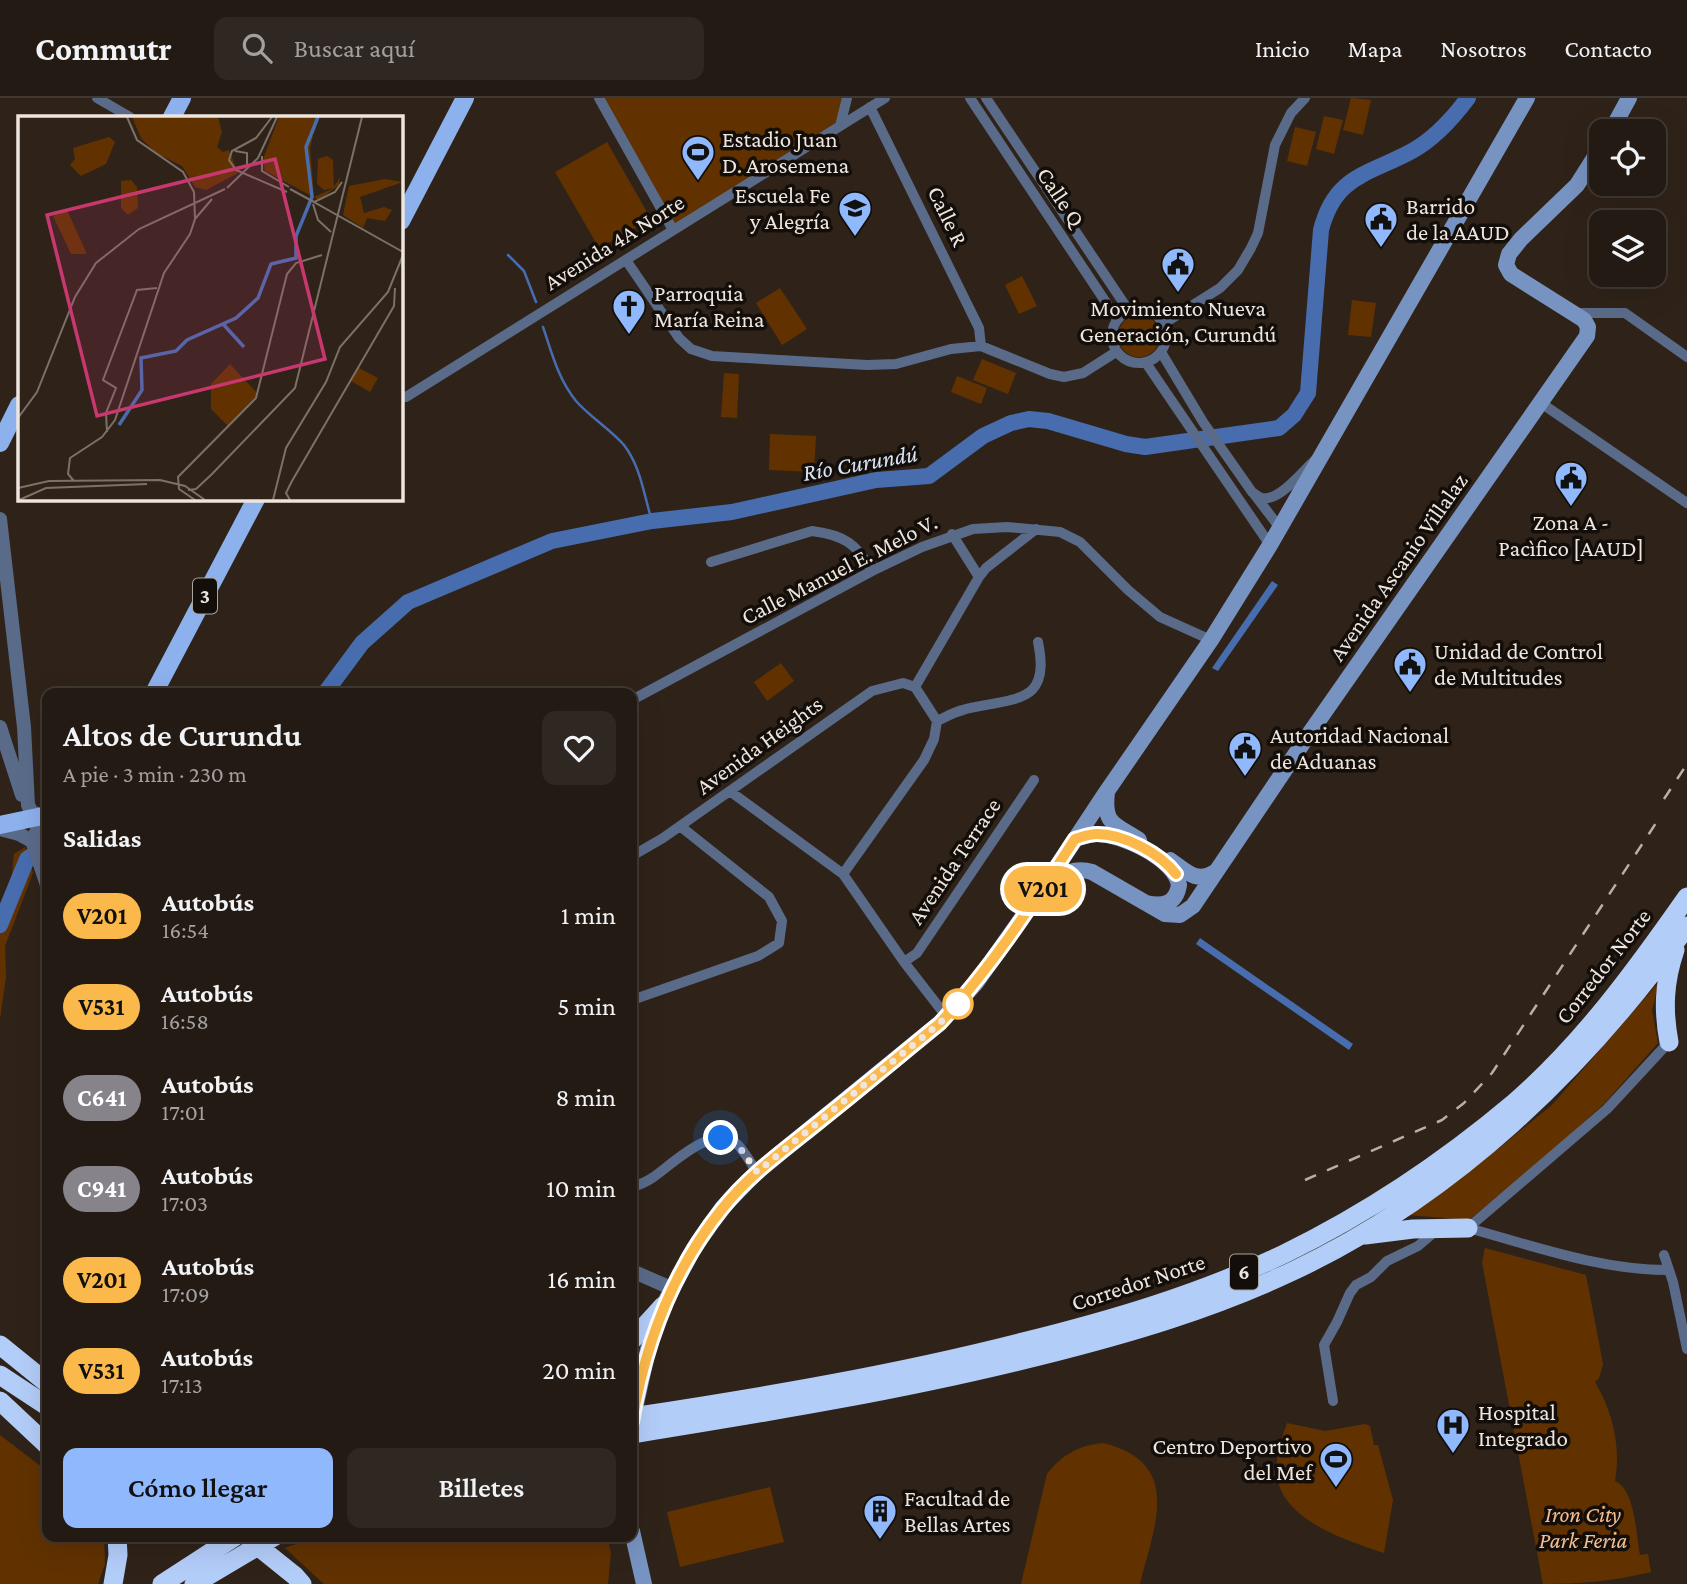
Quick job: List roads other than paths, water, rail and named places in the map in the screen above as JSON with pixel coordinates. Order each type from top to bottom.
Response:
[{"type":"highway","name":"Corredor Norte","points":[[637,1432],[673,1419],[1061,1333],[1163,1304],[1284,1254],[1339,1226],[1427,1170],[1514,1102],[1588,1028],[1687,897]]},
{"type":"highway","name":"Corredor Norte","points":[[637,1420],[790,1409],[971,1373],[1159,1325],[1240,1295],[1296,1270],[1357,1237],[1439,1183],[1526,1112],[1602,1036],[1683,931]]},
{"type":"highway","points":[[1669,1042],[1664,999],[1666,980],[1683,931]]},
{"type":"highway","points":[[1357,1237],[1441,1227],[1468,1228]]},
{"type":"highway","points":[[637,1334],[667,1297]]},
{"type":"highway","points":[[0,1344],[42,1365]]},
{"type":"highway","points":[[0,1344],[42,1379]]},
{"type":"highway","points":[[0,1375],[42,1403]]},
{"type":"highway","points":[[0,1401],[42,1441]]},
{"type":"highway","points":[[113,1584],[117,1542]]},
{"type":"highway","points":[[162,1584],[225,1542]]},
{"type":"highway","points":[[252,1542],[302,1584]]},
{"type":"highway","points":[[202,1581],[265,1542]]},
{"type":"main road","points":[[173,116],[182,98]]},
{"type":"main road","points":[[402,219],[465,98]]},
{"type":"main road","points":[[1505,135],[1516,98]]},
{"type":"main road","name":"Avenida Ascanio Villalaz","points":[[637,1398],[649,1345],[667,1297],[694,1248],[722,1208],[757,1172],[946,1016],[976,983],[1044,888],[1107,790],[1211,640],[1270,545],[1527,98]]},
{"type":"main road","points":[[1618,119],[1629,98]]},
{"type":"main road","points":[[1572,313],[1511,274],[1506,259],[1521,239],[1577,185],[1589,166]]},
{"type":"main road","name":"Avenida Ascanio Villalaz","points":[[1044,888],[1064,874],[1084,870],[1166,915],[1182,914],[1193,906],[1588,334],[1584,320],[1572,313]]},
{"type":"main road","points":[[0,443],[18,407]]},
{"type":"main road","name":"3","points":[[157,688],[255,500]]},
{"type":"main road","points":[[1107,790],[1105,813],[1114,824],[1197,877],[1204,878],[1215,872]]},
{"type":"main road","points":[[5,825],[42,818]]},
{"type":"main road","points":[[1075,839],[1097,834],[1126,841],[1150,853],[1172,869],[1179,886],[1173,900],[1161,905],[1142,902]]},
{"type":"main road","points":[[634,1542],[644,1584]]},
{"type":"street","points":[[97,98],[128,116]]},
{"type":"street","points":[[598,98],[673,230]]},
{"type":"street","points":[[840,126],[847,98]]},
{"type":"street","name":"Avenida 4A Norte","points":[[402,396],[406,397],[885,98]]},
{"type":"street","name":"Calle Q","points":[[970,98],[1117,319]]},
{"type":"street","name":"Calle Q","points":[[986,98],[1129,311]]},
{"type":"street","points":[[1163,324],[1220,288],[1238,270],[1258,233],[1275,145],[1291,113],[1302,99]]},
{"type":"street","name":"Calle R","points":[[870,107],[979,328],[981,346]]},
{"type":"street","points":[[626,260],[679,338],[691,349],[712,356],[867,365],[899,364],[951,349],[981,346],[1064,377],[1083,373],[1116,352]]},
{"type":"street","points":[[1145,310],[1158,317],[1163,324],[1166,335],[1161,352],[1146,363],[1129,362],[1116,352],[1113,346],[1111,332],[1117,319],[1129,311],[1145,310]]},
{"type":"street","points":[[1572,313],[1625,313],[1687,357]]},
{"type":"street","points":[[1161,352],[1203,422],[1280,528]]},
{"type":"street","points":[[1146,363],[1270,545]]},
{"type":"street","points":[[1541,403],[1687,503]]},
{"type":"street","points":[[1252,492],[1263,498],[1272,498],[1285,489],[1323,451]]},
{"type":"street","points":[[0,519],[24,727],[18,757],[23,803],[21,816],[5,825],[32,843],[42,872]]},
{"type":"street","name":"Calle Manuel E. Melo V.","points":[[637,697],[872,571],[952,534],[974,529],[1007,527],[1060,532],[1080,542],[1128,590],[1160,617],[1211,640]]},
{"type":"street","points":[[844,874],[924,760],[934,739],[937,721],[915,687],[979,577],[986,568],[1036,530]]},
{"type":"street","points":[[711,562],[813,531],[845,539],[863,555],[872,571]]},
{"type":"street","points":[[952,534],[979,577]]},
{"type":"street","points":[[937,721],[962,710],[1019,697],[1032,690],[1040,676],[1041,656],[1038,642]]},
{"type":"street","name":"Avenida Heights","points":[[637,853],[731,792],[872,691],[903,683],[915,687]]},
{"type":"street","points":[[0,727],[18,757],[28,805],[31,811],[42,816]]},
{"type":"street","name":"Avenida Terrace","points":[[904,961],[917,953],[1034,780]]},
{"type":"street","points":[[731,792],[844,874],[946,1016]]},
{"type":"street","points":[[32,843],[42,822]]},
{"type":"street","points":[[637,998],[758,956],[779,943],[782,921],[769,897],[680,826]]},
{"type":"street","points":[[1468,1228],[1607,1109],[1669,1042]]},
{"type":"street","points":[[637,1185],[649,1180],[697,1144],[721,1138],[737,1144],[757,1172]]},
{"type":"street","points":[[1333,1401],[1324,1345],[1350,1293],[1356,1285],[1371,1278],[1387,1261],[1419,1245],[1441,1227]]},
{"type":"street","points":[[1468,1228],[1586,1262],[1645,1270],[1668,1270]]},
{"type":"street","points":[[1664,1255],[1673,1282],[1687,1349]]},
{"type":"street","points":[[637,1275],[667,1297]]},
{"type":"water","points":[[1272,581],[1278,585],[1218,671],[1212,668]]},
{"type":"water","points":[[1200,938],[1353,1044],[1349,1050],[1196,944]]},
{"type":"waterway","name":"Río Curundú","points":[[329,688],[362,643],[408,602],[552,541],[652,521],[732,512],[876,480],[929,476],[983,436],[1011,423],[1029,419],[1048,421],[1145,447],[1279,428],[1294,415],[1308,393],[1321,230],[1335,198],[1355,179],[1412,151],[1428,140],[1468,98]]},
{"type":"waterway","points":[[508,255],[524,271],[536,302]]},
{"type":"waterway","points":[[543,327],[556,366],[570,393],[630,454],[652,521]]},
{"type":"waterway","name":"Río Curundú","points":[[0,925],[27,859],[42,848]]},
{"type":"railway","points":[[1664,799],[1687,764]]},
{"type":"railway","points":[[1305,1180],[1442,1120],[1464,1103],[1492,1073],[1658,820]]},
{"type":"place","name":"Estadio Juan D. Arosemena","points":[[698,182]]},
{"type":"place","name":"Escuela Fe y Alegría","points":[[855,238]]},
{"type":"place","name":"Barrido de la AAUD","points":[[1381,249]]},
{"type":"place","name":"Movimiento Nueva Generación, Curundú","points":[[1178,294]]},
{"type":"place","name":"Parroquia María Reina","points":[[629,336]]},
{"type":"place","name":"Zona A - Pacìfico [AAUD]","points":[[1571,508]]},
{"type":"place","name":"Unidad de Control de Multitudes","points":[[1410,694]]},
{"type":"place","name":"Autoridad Nacional de Aduanas","points":[[1245,778]]},
{"type":"place","name":"Hospital Integrado","points":[[1453,1455]]},
{"type":"place","name":"Centro Deportivo del Mef","points":[[1336,1489]]},
{"type":"place","name":"Facultad de Bellas Artes","points":[[880,1541]]},
{"type":"park label","name":"Iron City Park Feria","points":[[1583,1527]]}]
